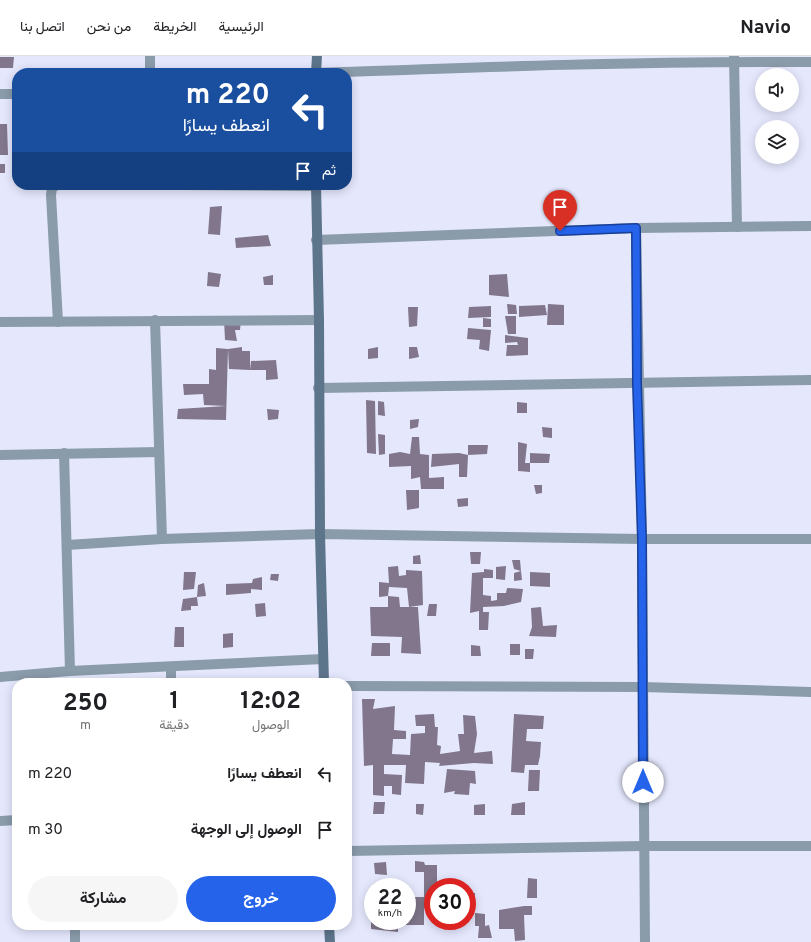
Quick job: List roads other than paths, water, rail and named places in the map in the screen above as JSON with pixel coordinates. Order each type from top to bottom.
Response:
[{"type":"main road","points":[[316,68],[317,56]]},
{"type":"main road","points":[[316,190],[319,320],[318,388],[320,534],[324,678]]},
{"type":"main road","points":[[330,930],[330,942]]},
{"type":"street","points":[[150,56],[150,68]]},
{"type":"street","points":[[352,71],[538,61],[734,59],[811,62]]},
{"type":"street","points":[[734,59],[737,227]]},
{"type":"street","points":[[0,94],[12,94]]},
{"type":"street","points":[[52,190],[58,322]]},
{"type":"street","points":[[316,240],[636,228],[811,226]]},
{"type":"street","points":[[636,228],[637,384],[642,539],[643,846],[645,942]]},
{"type":"street","points":[[155,320],[162,539]]},
{"type":"street","points":[[0,322],[319,320]]},
{"type":"street","points":[[318,388],[811,380]]},
{"type":"street","points":[[0,455],[159,452]]},
{"type":"street","points":[[64,454],[70,671]]},
{"type":"street","points":[[67,545],[162,539],[320,534],[642,539],[811,539]]},
{"type":"street","points":[[0,677],[70,671],[171,668],[323,659]]},
{"type":"street","points":[[171,668],[171,678]]},
{"type":"street","points":[[352,686],[642,687],[811,692]]},
{"type":"street","points":[[0,821],[12,820]]},
{"type":"street","points":[[352,851],[643,846],[811,846]]},
{"type":"street","points":[[75,930],[76,942]]}]
